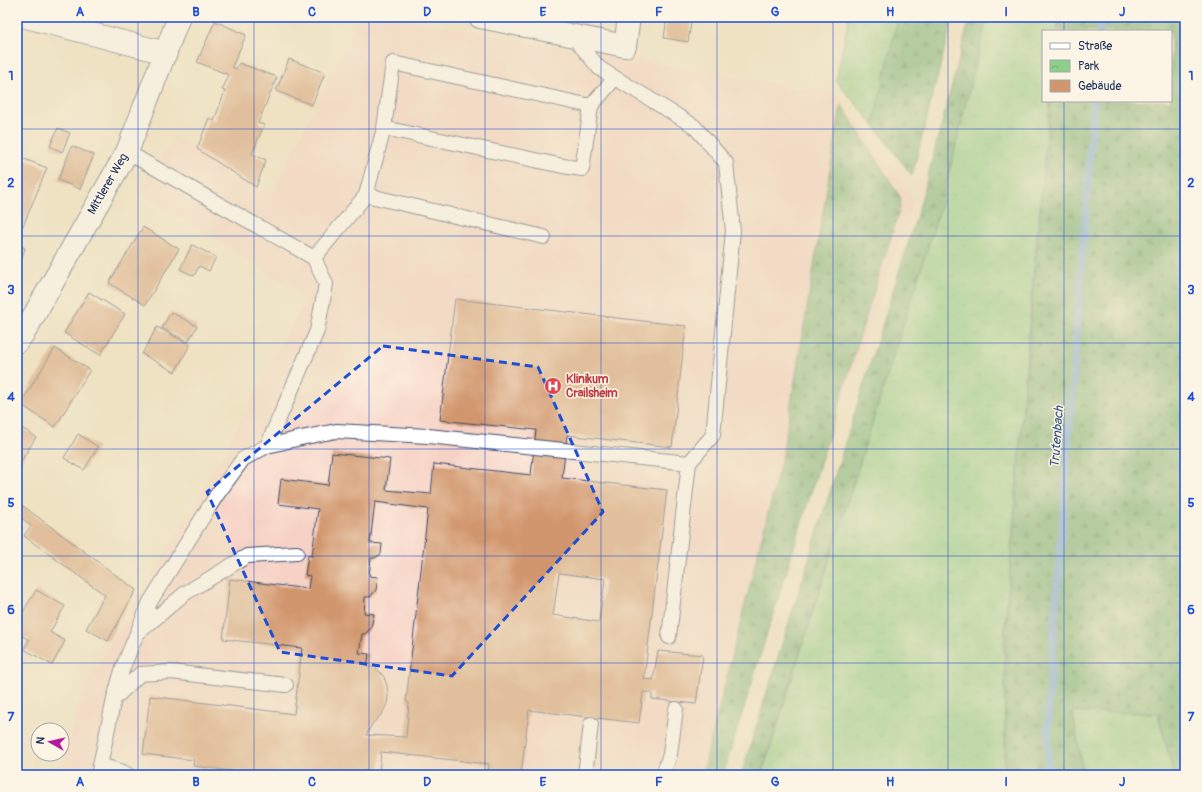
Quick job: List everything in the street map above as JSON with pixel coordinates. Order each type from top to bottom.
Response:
[{"type":"street","points":[[26,17],[166,53]]},
{"type":"street","name":"Mittlerer Weg","points":[[17,342],[25,331],[127,152],[179,17]]},
{"type":"street","points":[[480,17],[625,46],[629,17]]},
{"type":"lane","points":[[571,35],[599,68],[694,126],[726,163],[733,231],[713,436],[689,463],[669,637]]},
{"type":"lane","points":[[314,258],[366,195],[384,128],[393,63],[591,106]]},
{"type":"lane","points":[[384,128],[555,165],[582,169],[591,106],[615,78]]},
{"type":"lane","points":[[127,152],[314,258],[326,284],[317,331],[267,446]]},
{"type":"lane","points":[[366,195],[544,237]]},
{"type":"lane","points":[[128,775],[123,772],[99,770],[114,699],[123,668],[150,602],[216,496],[243,459],[267,446],[336,431],[428,436],[689,463]]},
{"type":"lane","points":[[136,635],[184,594],[247,556],[297,553]]},
{"type":"lane","points":[[114,699],[140,674],[171,672],[286,685]]},
{"type":"lane","points":[[663,775],[670,754],[676,709]]},
{"type":"lane","points":[[585,775],[591,724]]},
{"type":"highlighted area","points":[[383,346],[538,367],[603,512],[452,676],[280,652],[207,492]]},
{"type":"shaded area","name":"Klinikum Crailsheim","points":[[358,17],[395,17],[839,95],[914,200],[711,775],[61,775],[64,762],[70,762],[70,738],[81,693],[210,476],[307,297],[139,192],[174,136],[256,187],[273,193]]},
{"type":"green space","points":[[849,17],[898,17],[873,124],[836,81]]},
{"type":"green space","points":[[898,17],[953,17],[912,176],[873,124]]},
{"type":"green space","points":[[970,17],[987,17],[942,202],[761,775],[741,775],[920,205]]},
{"type":"green space","points":[[987,17],[1058,17],[1057,30],[1042,30],[1042,102],[1050,102],[1033,277],[1004,637],[1005,775],[762,775],[942,202]]},
{"type":"green space","points":[[1059,17],[1185,17],[1185,775],[1175,775],[1158,713],[1072,712],[1083,775],[1005,775],[1005,637],[1034,277],[1051,102],[1172,102],[1172,30],[1058,30]]},
{"type":"green space","points":[[841,104],[901,198],[900,208],[723,775],[702,775],[782,457]]},
{"type":"green space","points":[[1073,712],[1157,713],[1174,775],[1084,775]]},
{"type":"building","points":[[667,17],[692,17],[688,42],[664,38]]},
{"type":"building","points":[[215,21],[246,35],[232,67],[236,69],[239,63],[277,77],[258,123],[264,125],[252,154],[266,160],[256,187],[197,149],[209,118],[214,121],[225,91],[222,90],[229,75],[197,62]]},
{"type":"building","points":[[289,59],[325,73],[312,105],[276,91]]},
{"type":"building","points":[[58,128],[70,133],[62,152],[50,146]]},
{"type":"building","points":[[72,146],[94,155],[80,189],[58,180]]},
{"type":"building","points":[[17,156],[47,168],[23,226],[17,224]]},
{"type":"building","points":[[143,227],[179,249],[145,305],[109,283]]},
{"type":"building","points":[[17,245],[25,248],[21,261],[17,260]]},
{"type":"building","points":[[192,245],[216,257],[209,271],[199,266],[194,276],[180,269]]},
{"type":"building","points":[[89,292],[125,314],[100,355],[64,333]]},
{"type":"building","points":[[455,299],[686,326],[672,447],[567,435],[562,478],[667,490],[644,679],[653,680],[658,651],[703,655],[696,704],[652,699],[652,693],[643,692],[639,723],[529,710],[521,775],[488,775],[489,764],[381,752],[379,773],[364,771],[364,775],[263,775],[193,766],[194,760],[143,754],[150,696],[294,714],[302,648],[223,639],[230,579],[308,589],[310,576],[305,575],[308,555],[312,556],[318,509],[278,504],[281,479],[328,485],[332,453],[390,459],[386,490],[431,494],[434,464],[531,475],[536,430],[440,420]],"holes":[[[375,502],[428,509],[406,701],[409,703],[406,737],[366,735],[372,724],[382,714],[387,704],[388,697],[384,677],[375,667],[367,667],[369,654],[359,653],[362,634],[365,634],[371,628],[374,614],[364,613],[365,597],[370,597],[376,590],[378,577],[369,576],[371,558],[375,558],[381,554],[382,544],[370,543]],[[559,573],[605,579],[599,622],[553,615]]]},
{"type":"building","points":[[171,312],[197,326],[188,342],[162,328]]},
{"type":"building","points":[[157,327],[190,345],[175,372],[142,354]]},
{"type":"building","points":[[55,348],[90,370],[55,427],[20,404]]},
{"type":"building","points":[[17,425],[36,437],[17,468]]},
{"type":"building","points":[[78,434],[98,447],[84,470],[64,458]]},
{"type":"building","points":[[23,506],[136,590],[108,641],[86,629],[105,595],[24,536],[31,526],[17,514]]},
{"type":"building","points":[[36,590],[65,606],[50,632],[65,641],[52,665],[24,649],[29,640],[17,633],[17,622]]},
{"type":"building","points":[[17,704],[21,705],[18,723],[17,723]]},
{"type":"waterway","name":"Trutenbach","points":[[1100,30],[1101,17]]},
{"type":"waterway","name":"Trutenbach","points":[[1048,775],[1048,714],[1094,102]]},
{"type":"place","name":"Klinikum Crailsheim","points":[[553,386]]}]
